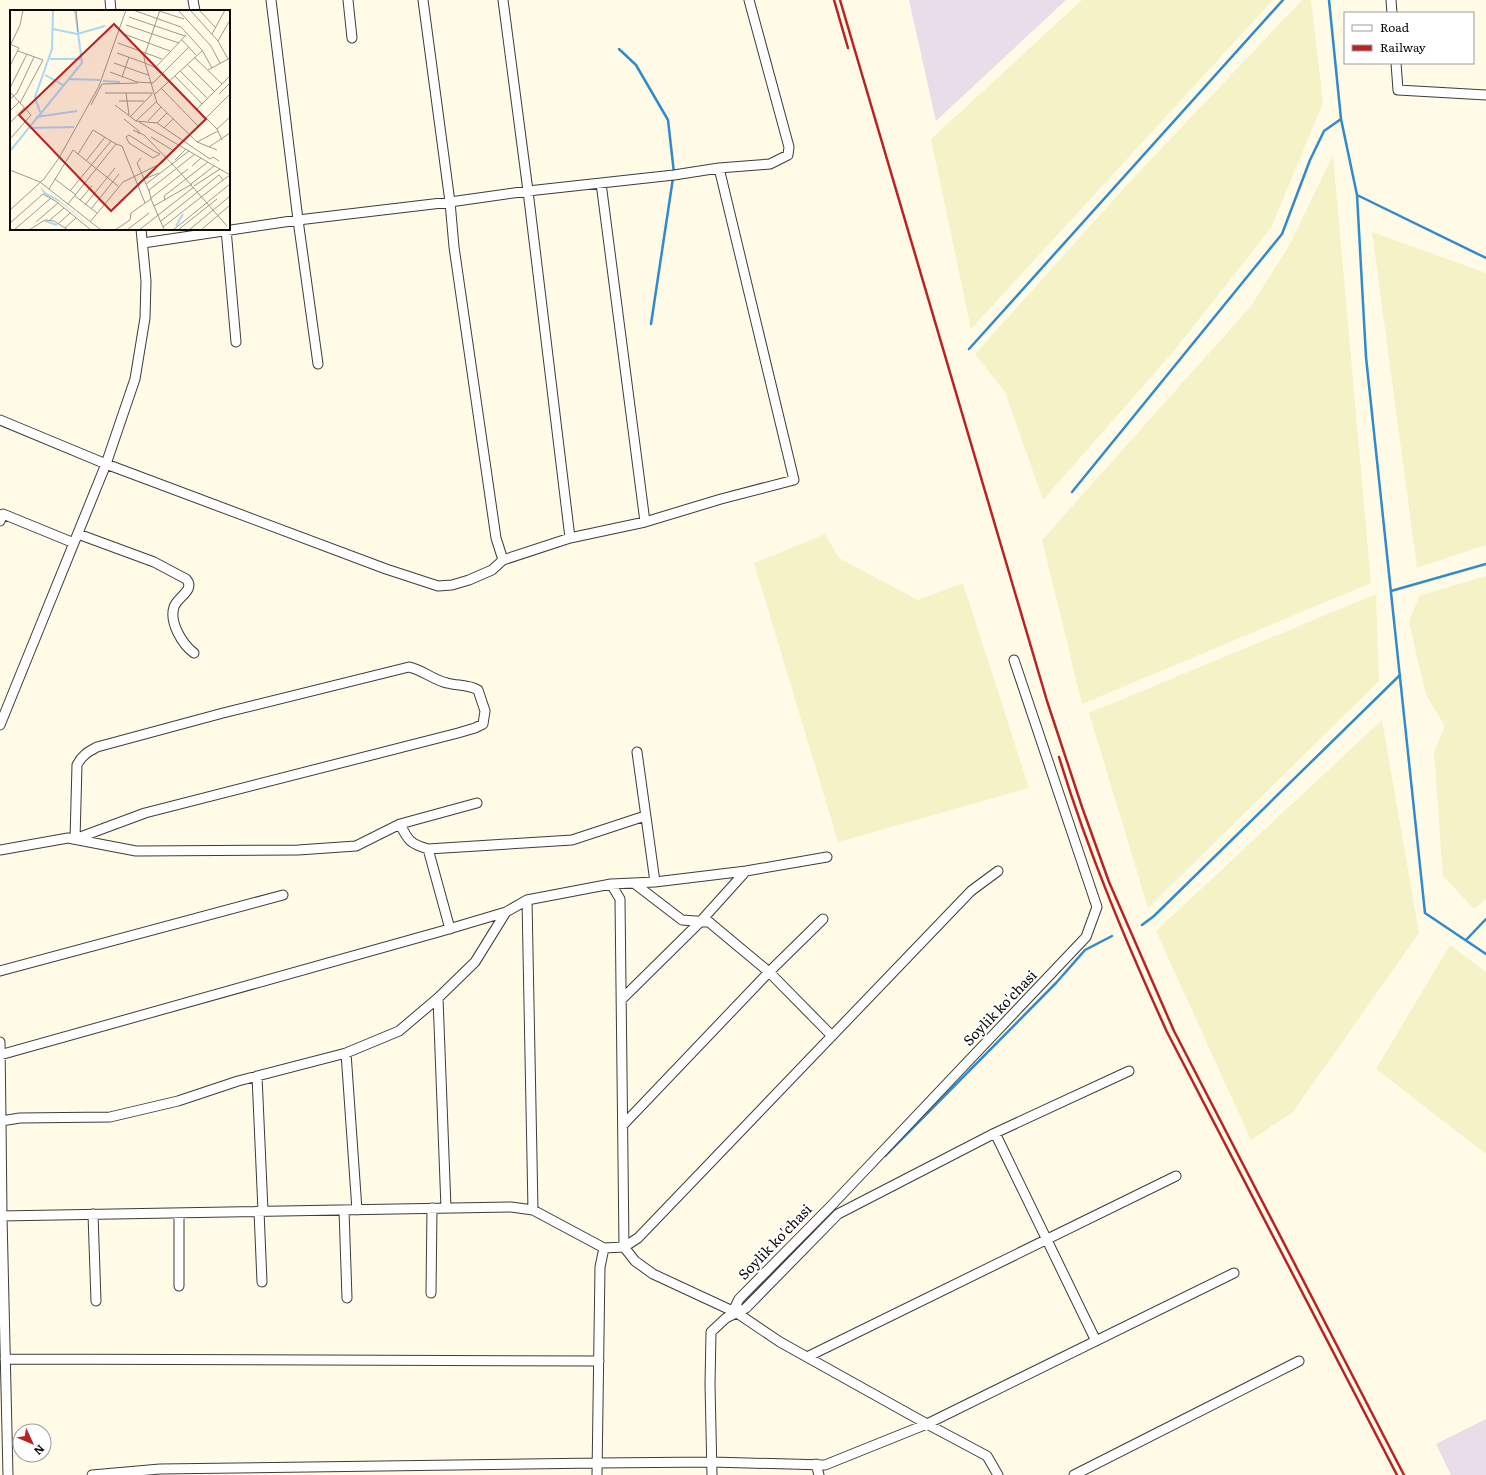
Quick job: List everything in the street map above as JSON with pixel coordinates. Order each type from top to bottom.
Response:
[{"type":"street","points":[[110,0],[111,10]]},
{"type":"street","points":[[193,0],[195,10]]},
{"type":"street","points":[[271,0],[298,220],[318,364]]},
{"type":"street","points":[[348,0],[352,38]]},
{"type":"street","points":[[423,0],[450,202],[454,247],[496,538],[503,560]]},
{"type":"street","points":[[503,0],[528,191],[570,538]]},
{"type":"street","points":[[230,229],[528,191],[674,175],[719,168],[770,164],[788,155],[789,147],[749,0]]},
{"type":"street","points":[[1391,0],[1392,12]]},
{"type":"street","points":[[1396,64],[1398,90],[1486,95]]},
{"type":"street","points":[[0,420],[106,464],[386,569],[438,586],[469,580],[492,570],[503,560],[570,538],[645,522],[721,499],[794,480],[719,168]]},
{"type":"street","points":[[602,183],[645,522]]},
{"type":"street","points":[[0,724],[106,464],[135,379],[145,318],[146,281],[141,230]]},
{"type":"street","points":[[143,243],[226,230],[236,342]]},
{"type":"street","points":[[1,515],[154,562],[186,579],[189,582],[189,586],[188,590],[176,604],[174,613],[175,624],[185,646],[194,653]]},
{"type":"street","name":"Soylik ko'chasi","points":[[735,1312],[739,1299],[830,1206],[1086,937],[1097,907],[1014,660]]},
{"type":"street","points":[[409,667],[419,669],[447,684],[472,686],[478,690],[482,700],[485,711],[483,724],[475,728],[146,812],[75,840],[77,765],[81,757],[97,747],[223,713],[409,667]]},
{"type":"street","points":[[637,752],[655,882]]},
{"type":"street","points":[[0,850],[68,838],[136,851],[298,850],[356,846],[400,824],[477,803]]},
{"type":"street","points":[[400,824],[406,836],[415,846],[428,849],[572,840],[645,816]]},
{"type":"street","points":[[428,849],[450,929]]},
{"type":"street","points":[[0,1055],[450,929],[506,912],[527,900],[611,884],[635,884],[746,871],[827,856]]},
{"type":"street","points":[[621,1000],[700,922],[746,871]]},
{"type":"street","points":[[1,1216],[511,1207],[533,1210],[604,1248],[624,1247],[638,1238],[971,891],[998,871]]},
{"type":"street","points":[[611,884],[620,899],[624,1247],[635,1262],[653,1274],[735,1312],[780,1342],[926,1424],[987,1456],[998,1475]]},
{"type":"street","points":[[635,884],[682,920],[709,922],[769,972],[832,1036]]},
{"type":"street","points":[[0,971],[282,895]]},
{"type":"street","points":[[527,900],[533,1210]]},
{"type":"street","points":[[2,1121],[20,1118],[110,1117],[178,1101],[257,1076],[346,1053],[399,1031],[438,998],[475,962],[506,912]]},
{"type":"street","points":[[622,1125],[769,972],[823,919]]},
{"type":"street","points":[[438,998],[446,1208]]},
{"type":"street","points":[[0,1042],[2,1121],[1,1216],[8,1475]]},
{"type":"street","points":[[346,1053],[357,1210]]},
{"type":"street","points":[[712,1475],[710,1384],[711,1332],[726,1318],[735,1312],[746,1308],[838,1214],[995,1133],[1129,1071]]},
{"type":"street","points":[[257,1076],[262,1282]]},
{"type":"street","points":[[995,1133],[1096,1341]]},
{"type":"street","points":[[807,1357],[1176,1176]]},
{"type":"street","points":[[830,1206],[838,1214]]},
{"type":"street","points":[[431,1293],[432,1208]]},
{"type":"street","points":[[344,1210],[347,1298]]},
{"type":"street","points":[[180,1213],[180,1286]]},
{"type":"street","points":[[93,1214],[96,1301]]},
{"type":"street","points":[[597,1475],[600,1267],[604,1248]]},
{"type":"street","points":[[92,1475],[150,1473],[176,1468],[597,1462],[712,1462],[825,1465],[926,1424],[1234,1273]]},
{"type":"street","points":[[5,1359],[599,1361]]},
{"type":"street","points":[[1074,1475],[1299,1361]]},
{"type":"street","points":[[816,1464],[819,1475]]},
{"type":"shaded area","points":[[909,0],[1066,0],[936,121]]},
{"type":"shaded area","points":[[1082,0],[1273,0],[971,329],[931,139]]},
{"type":"shaded area","points":[[1302,0],[1311,0],[1323,103],[1271,228],[1173,352],[1043,500],[1005,392],[975,354],[1126,186]]},
{"type":"shaded area","points":[[1333,155],[1371,583],[1082,704],[1042,540],[1251,306],[1289,246]]},
{"type":"shaded area","points":[[1372,232],[1486,273],[1486,545],[1417,568]]},
{"type":"shaded area","points":[[825,534],[839,558],[918,600],[963,583],[1029,788],[838,842],[754,563]]},
{"type":"shaded area","points":[[1486,576],[1486,899],[1474,909],[1443,876],[1434,752],[1445,726],[1426,695],[1409,622],[1419,596]]},
{"type":"shaded area","points":[[1376,594],[1379,681],[1148,908],[1089,713]]},
{"type":"shaded area","points":[[1382,720],[1419,933],[1293,1112],[1251,1140],[1156,931]]},
{"type":"shaded area","points":[[1450,945],[1486,972],[1486,1154],[1376,1069]]},
{"type":"shaded area","points":[[1486,1419],[1486,1475],[1451,1475],[1436,1444]]},
{"type":"waterway","points":[[969,349],[1283,0]]},
{"type":"waterway","points":[[1329,0],[1341,119],[1357,195],[1366,357],[1425,913],[1486,954]]},
{"type":"waterway","points":[[619,49],[636,65],[668,120],[674,173]]},
{"type":"waterway","points":[[1072,492],[1282,234],[1310,160],[1324,131],[1341,119]]},
{"type":"waterway","points":[[651,324],[673,178]]},
{"type":"waterway","points":[[1357,195],[1486,258]]},
{"type":"waterway","points":[[1391,591],[1486,564]]},
{"type":"waterway","points":[[1142,925],[1154,916],[1400,675]]},
{"type":"waterway","points":[[1466,940],[1486,919]]},
{"type":"waterway","points":[[885,1156],[1056,983],[1085,950],[1112,936]]},
{"type":"waterway","points":[[744,1302],[787,1257]]},
{"type":"railway","points":[[834,0],[848,48]]},
{"type":"railway","points":[[840,0],[1047,701],[1082,807],[1109,882],[1174,1031],[1404,1475]]},
{"type":"railway","points":[[1059,757],[1082,827],[1108,896],[1167,1032],[1397,1475]]}]
